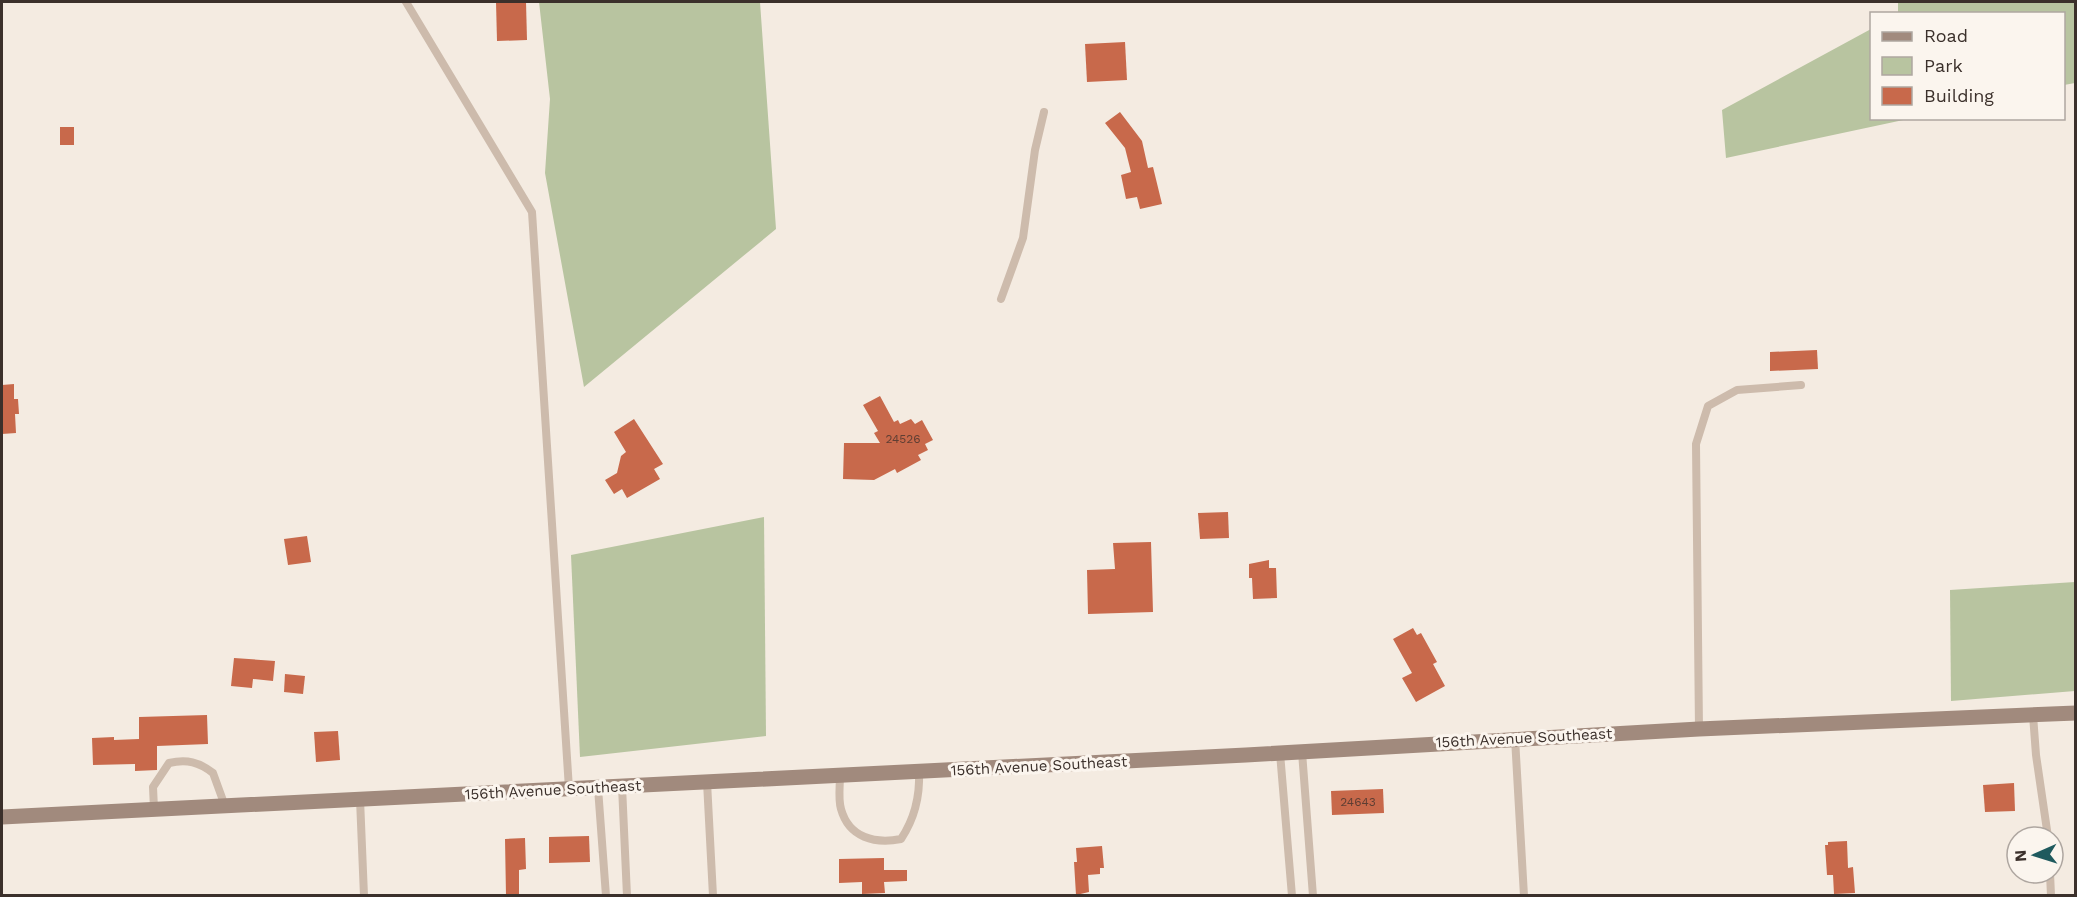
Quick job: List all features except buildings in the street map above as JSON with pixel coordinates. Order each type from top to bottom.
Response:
[{"type":"street","name":"156th Avenue Southeast","points":[[2,817],[920,772],[1302,752],[1515,738],[2076,713]]},
{"type":"lane","points":[[406,2],[532,212],[569,789]]},
{"type":"lane","points":[[1001,299],[1023,238],[1035,150],[1044,112]]},
{"type":"lane","points":[[1699,729],[1696,444],[1708,406],[1737,390],[1801,385]]},
{"type":"lane","points":[[2033,715],[2036,755],[2046,825]]},
{"type":"lane","points":[[1515,738],[1524,896]]},
{"type":"lane","points":[[1302,752],[1313,896]]},
{"type":"lane","points":[[1280,753],[1292,896]]},
{"type":"lane","points":[[154,809],[153,787],[169,763],[180,760],[194,761],[213,773],[225,806]]},
{"type":"lane","points":[[840,776],[840,807],[845,820],[855,833],[872,840],[888,842],[901,839],[908,828],[920,789],[920,772]]},
{"type":"lane","points":[[707,782],[713,896]]},
{"type":"lane","points":[[622,786],[627,896]]},
{"type":"lane","points":[[598,788],[606,896]]},
{"type":"lane","points":[[360,799],[364,896]]},
{"type":"green space","points":[[539,2],[760,2],[776,229],[584,387],[545,173],[550,99]]},
{"type":"green space","points":[[1898,2],[2075,2],[2075,83],[2065,85],[2065,12],[1898,12]]},
{"type":"green space","points":[[1870,30],[1870,120],[1903,120],[1726,158],[1722,110]]},
{"type":"green space","points":[[764,517],[766,736],[580,757],[571,555]]},
{"type":"green space","points":[[2075,582],[2075,691],[1951,701],[1950,590]]}]
